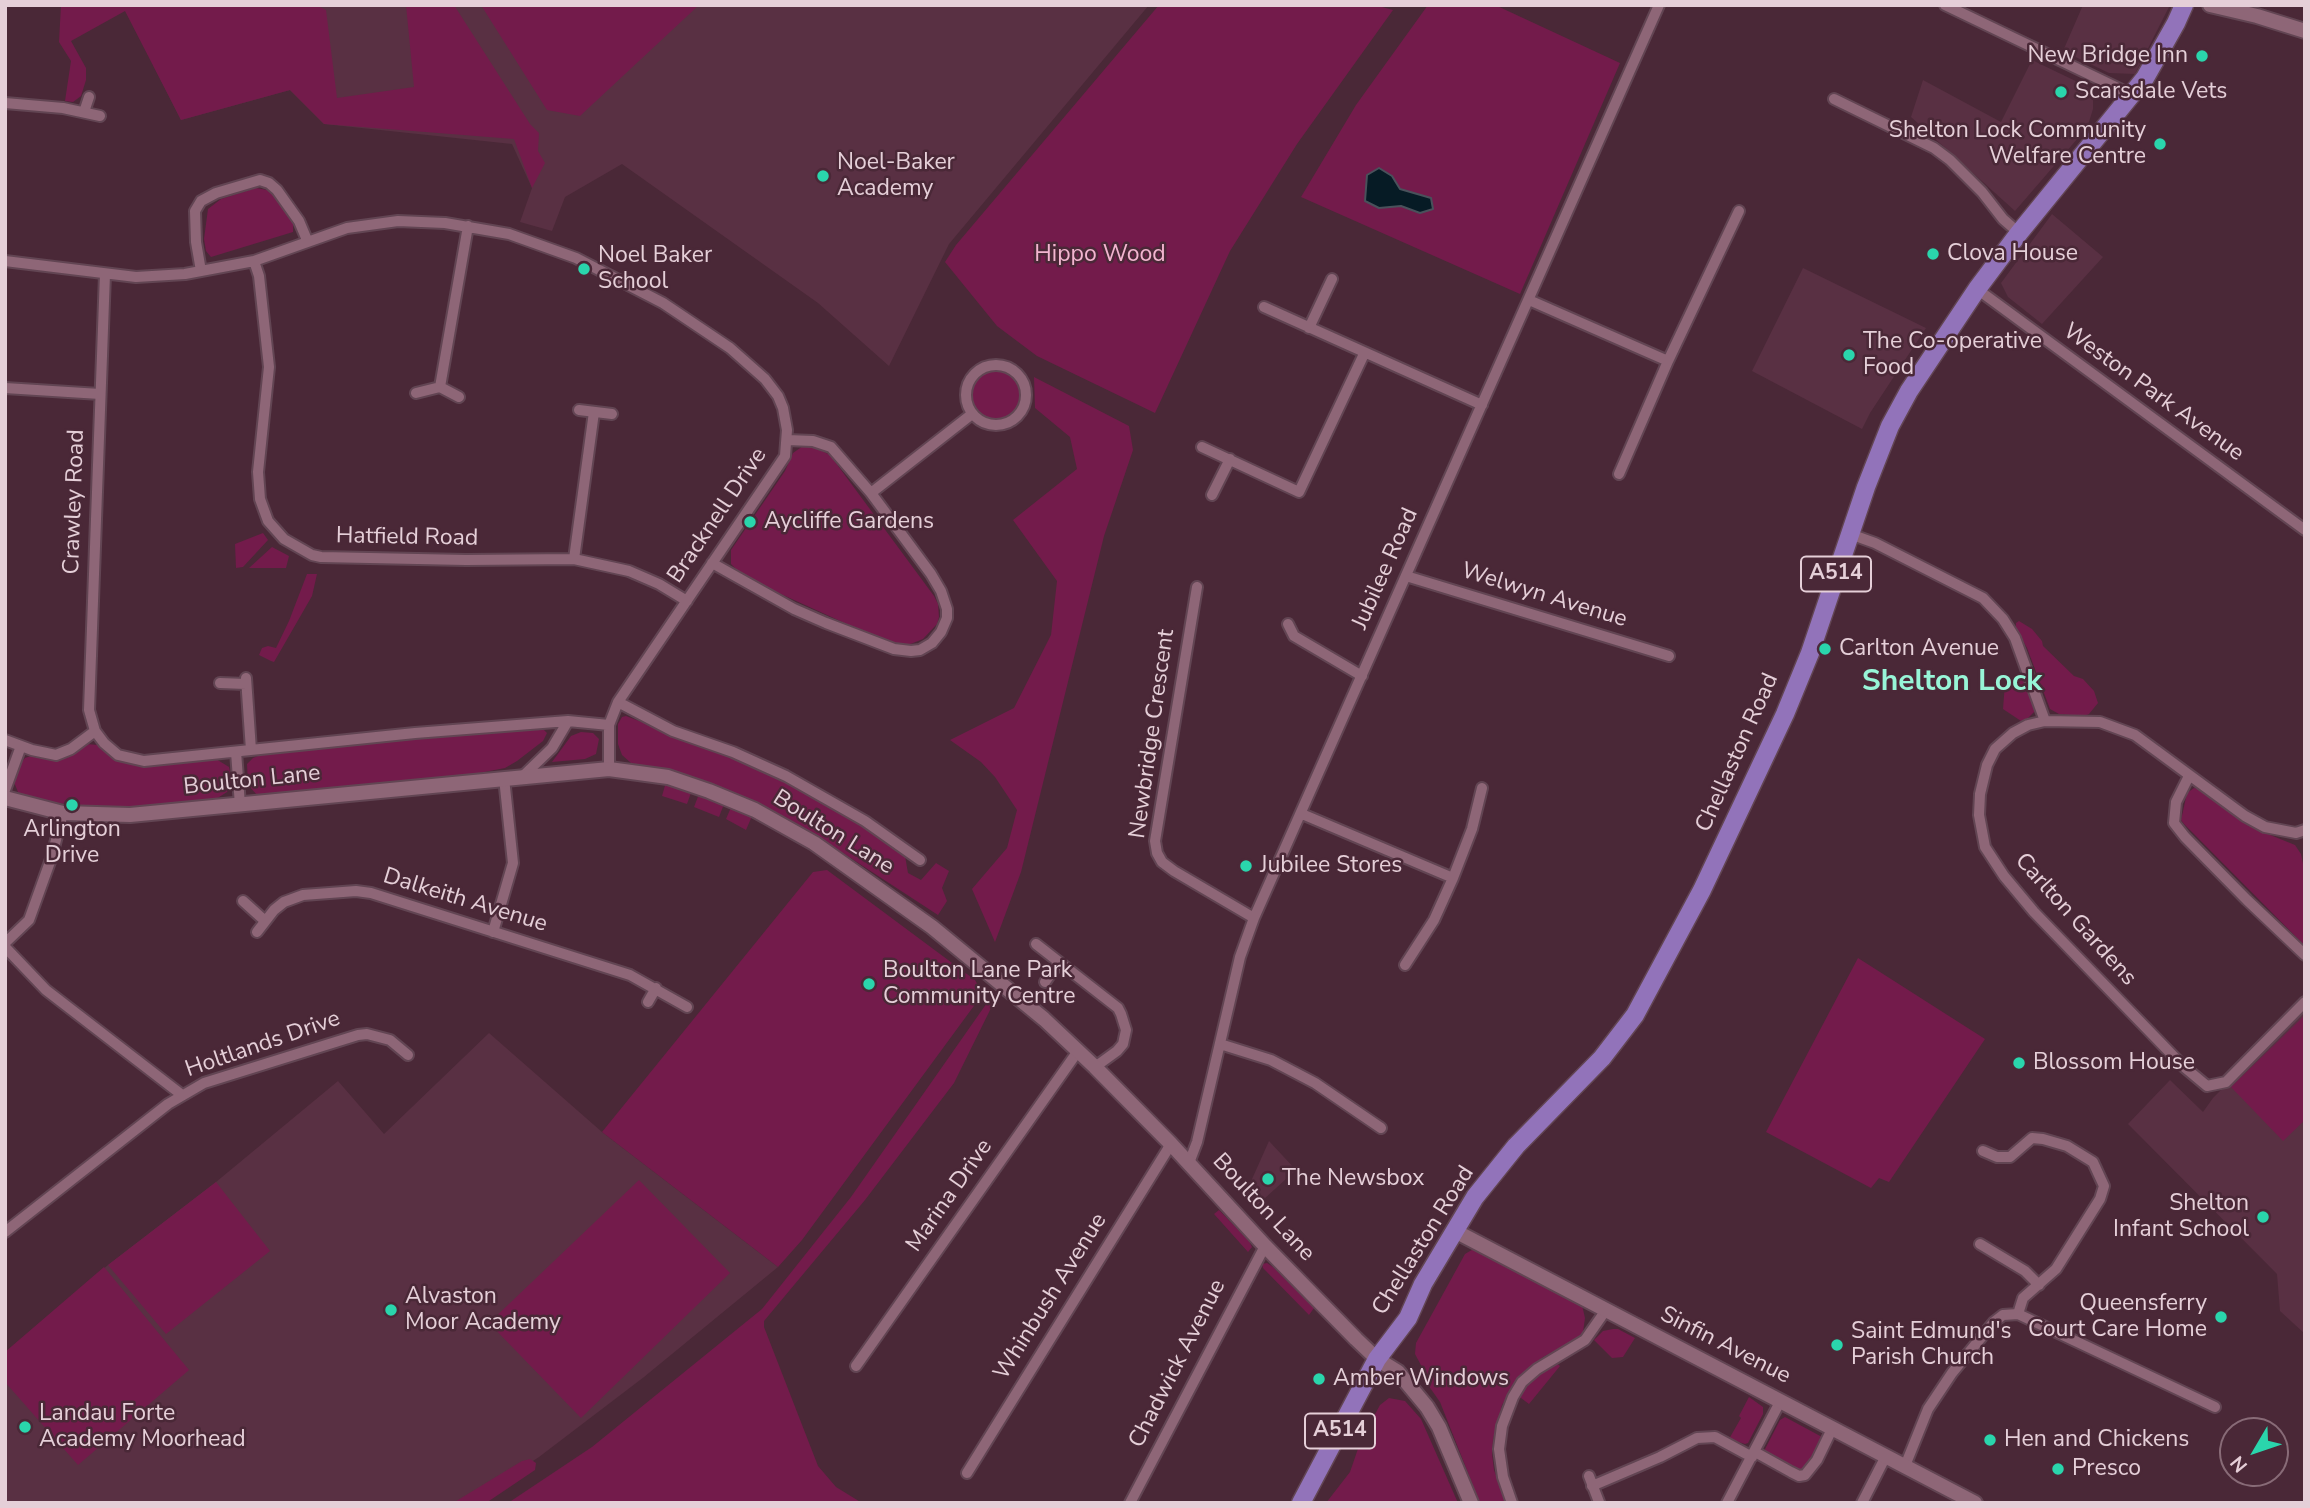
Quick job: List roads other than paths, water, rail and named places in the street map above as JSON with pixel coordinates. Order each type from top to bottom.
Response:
[{"type":"main road","name":"Chellaston Road","points":[[1301,1503],[1377,1359],[1408,1318],[1423,1284],[1475,1197],[1510,1152],[1602,1058],[1635,1015],[1702,890],[1771,747],[1807,660],[1866,487],[1890,426],[1915,382],[1977,289],[2154,64],[2184,5]]},
{"type":"street","name":"Jubilee Road","points":[[1189,1163],[1197,1142],[1240,957],[1254,918],[1659,5]]},
{"type":"street","points":[[1945,5],[2124,90],[2130,96]]},
{"type":"street","points":[[2210,5],[2305,30]]},
{"type":"street","points":[[84,112],[89,97]]},
{"type":"street","points":[[1834,99],[1934,148],[1950,160],[1982,192],[2003,219],[2020,233]]},
{"type":"street","points":[[5,103],[50,106],[100,117]]},
{"type":"street","points":[[201,271],[195,211],[201,201],[260,180],[277,190],[299,221],[307,240]]},
{"type":"street","points":[[1619,474],[1668,361],[1739,211]]},
{"type":"street","name":"Bracknell Drive","points":[[5,261],[105,274],[162,276],[254,261],[347,228],[398,221],[468,226],[525,239],[617,277],[696,324],[730,348],[773,388],[783,408],[787,440],[781,464],[618,702],[609,725]]},
{"type":"street","points":[[440,387],[468,226]]},
{"type":"street","name":"Hatfield Road","points":[[254,261],[261,286],[269,367],[258,472],[260,499],[273,529],[298,548],[321,557],[574,559],[640,576],[687,601]]},
{"type":"street","name":"Crawley Road","points":[[94,730],[89,710],[105,274]]},
{"type":"street","points":[[1309,328],[1332,279]]},
{"type":"street","name":"Weston Park Avenue","points":[[1977,289],[2305,530]]},
{"type":"street","points":[[1529,300],[1668,361]]},
{"type":"street","points":[[1264,307],[1482,405]]},
{"type":"street","points":[[1202,447],[1299,492],[1364,354]]},
{"type":"street","points":[[989,366],[1003,366],[1022,380],[1026,400],[1020,412],[1010,421],[990,424],[972,414],[968,408],[967,390],[976,372],[989,366]]},
{"type":"street","points":[[416,393],[440,387],[458,397]]},
{"type":"street","points":[[5,388],[100,394]]},
{"type":"street","points":[[579,410],[612,414]]},
{"type":"street","points":[[574,559],[594,412]]},
{"type":"street","points":[[871,492],[972,414]]},
{"type":"street","points":[[712,563],[759,591],[826,623],[894,649],[913,651],[926,647],[938,637],[947,618],[945,600],[931,574],[871,492],[831,447],[813,441],[787,440]]},
{"type":"street","points":[[1212,495],[1230,459]]},
{"type":"street","points":[[1850,534],[1875,543],[1983,598],[2003,619],[2015,638],[2045,721],[2100,722],[2135,735],[2245,816],[2265,827],[2296,833],[2305,830]]},
{"type":"street","name":"Welwyn Avenue","points":[[1406,576],[1669,656]]},
{"type":"street","name":"Newbridge Crescent","points":[[1197,587],[1155,841],[1157,853],[1162,862],[1174,871],[1254,918]]},
{"type":"street","points":[[1288,624],[1294,636],[1362,676]]},
{"type":"street","points":[[220,682],[246,681],[251,750]]},
{"type":"street","name":"Boulton Lane","points":[[618,702],[674,730],[786,776],[865,821],[920,860]]},
{"type":"street","points":[[523,776],[552,748],[568,721]]},
{"type":"street","name":"Boulton Lane","points":[[94,730],[118,755],[135,761],[568,721],[609,725]]},
{"type":"street","name":"Carlton Gardens","points":[[2045,721],[2028,725],[2013,733],[1995,748],[1980,794],[1979,815],[1985,847],[2004,876],[2032,909],[2191,1073],[2207,1086],[2226,1082],[2305,1002]]},
{"type":"street","points":[[609,725],[609,769]]},
{"type":"street","points":[[5,740],[56,755],[71,749],[94,730]]},
{"type":"street","points":[[5,790],[21,746]]},
{"type":"street","points":[[236,752],[240,805]]},
{"type":"street","name":"Boulton Lane","points":[[5,798],[63,813],[134,815],[609,769],[664,776],[755,810],[814,843],[882,890],[974,960],[1078,1051],[1377,1359],[1398,1372],[1427,1407],[1454,1459],[1471,1503]]},
{"type":"street","points":[[2189,776],[2176,802],[2174,823],[2228,881],[2305,955]]},
{"type":"street","points":[[492,932],[513,863],[504,778]]},
{"type":"street","points":[[1405,964],[1434,920],[1453,878],[1472,829],[1482,788]]},
{"type":"street","points":[[63,813],[51,859],[29,920],[5,945],[46,990],[181,1095]]},
{"type":"street","points":[[1302,814],[1453,878]]},
{"type":"street","name":"Dalkeith Avenue","points":[[257,932],[264,920],[284,902],[303,895],[356,891],[370,893],[634,977],[687,1007]]},
{"type":"street","points":[[243,901],[264,920]]},
{"type":"street","points":[[1036,944],[1118,1008],[1124,1019],[1126,1030],[1123,1044],[1095,1068]]},
{"type":"street","points":[[1045,982],[1059,962]]},
{"type":"street","points":[[648,1002],[656,988]]},
{"type":"street","name":"Holtlands Drive","points":[[5,1232],[181,1095],[219,1077],[358,1035],[368,1034],[390,1040],[408,1055]]},
{"type":"street","points":[[1220,1044],[1271,1059],[1315,1083],[1381,1128]]},
{"type":"street","name":"Marina Drive","points":[[856,1366],[1078,1051]]},
{"type":"street","points":[[1983,1151],[1997,1157],[2010,1157],[2032,1138],[2043,1139],[2067,1146],[2093,1162],[2104,1186],[2100,1199],[2061,1261],[2024,1298],[2018,1314]]},
{"type":"street","name":"Whinbush Avenue","points":[[967,1473],[1171,1144]]},
{"type":"street","name":"Sinfin Avenue","points":[[1455,1231],[1975,1503]]},
{"type":"street","points":[[1980,1244],[2025,1271],[2039,1285]]},
{"type":"street","name":"Chadwick Avenue","points":[[1130,1503],[1265,1246]]},
{"type":"street","points":[[1512,1503],[1503,1477],[1499,1448],[1502,1426],[1513,1397],[1522,1382],[1537,1368],[1585,1340],[1606,1310]]},
{"type":"street","points":[[1905,1466],[1928,1409],[1952,1373],[1994,1322],[2003,1315],[2018,1314],[2215,1407]]},
{"type":"street","points":[[1727,1503],[1781,1400]]},
{"type":"street","points":[[1599,1502],[1591,1481],[1660,1457],[1697,1437],[1714,1437],[1799,1476],[1805,1475],[1817,1460],[1833,1427]]},
{"type":"street","points":[[1862,1503],[1886,1456]]},
{"type":"water","points":[[1379,168],[1392,176],[1400,189],[1431,198],[1433,209],[1420,213],[1401,206],[1379,208],[1365,201],[1367,175]]},
{"type":"place","name":"New Bridge Inn","points":[[2202,56]]},
{"type":"place","name":"Scarsdale Vets","points":[[2061,92]]},
{"type":"place","name":"Shelton Lock Community Welfare Centre","points":[[2160,144]]},
{"type":"place","name":"Noel-Baker Academy","points":[[823,176]]},
{"type":"place","name":"Clova House","points":[[1933,254]]},
{"type":"place","name":"Noel Baker School","points":[[584,269]]},
{"type":"place","name":"The Co-operative Food","points":[[1849,355]]},
{"type":"place","name":"Aycliffe Gardens","points":[[750,522]]},
{"type":"place","name":"Carlton Avenue","points":[[1825,649]]},
{"type":"place","name":"Arlington Drive","points":[[72,805]]},
{"type":"place","name":"Jubilee Stores","points":[[1246,866]]},
{"type":"place","name":"Boulton Lane Park Community Centre","points":[[869,984]]},
{"type":"place","name":"Blossom House","points":[[2019,1063]]},
{"type":"place","name":"The Newsbox","points":[[1268,1179]]},
{"type":"place","name":"Shelton Infant School","points":[[2263,1217]]},
{"type":"place","name":"Alvaston Moor Academy","points":[[391,1310]]},
{"type":"place","name":"Queensferry Court Care Home","points":[[2221,1317]]},
{"type":"place","name":"Saint Edmund's Parish Church","points":[[1837,1345]]},
{"type":"place","name":"Amber Windows","points":[[1319,1379]]},
{"type":"place","name":"Landau Forte Academy Moorhead","points":[[25,1427]]},
{"type":"place","name":"Hen and Chickens","points":[[1990,1440]]},
{"type":"place","name":"Presco","points":[[2058,1469]]},
{"type":"district","name":"Shelton Lock","points":[[1952,683]]},
{"type":"park label","name":"Hippo Wood","points":[[1100,255]]}]
